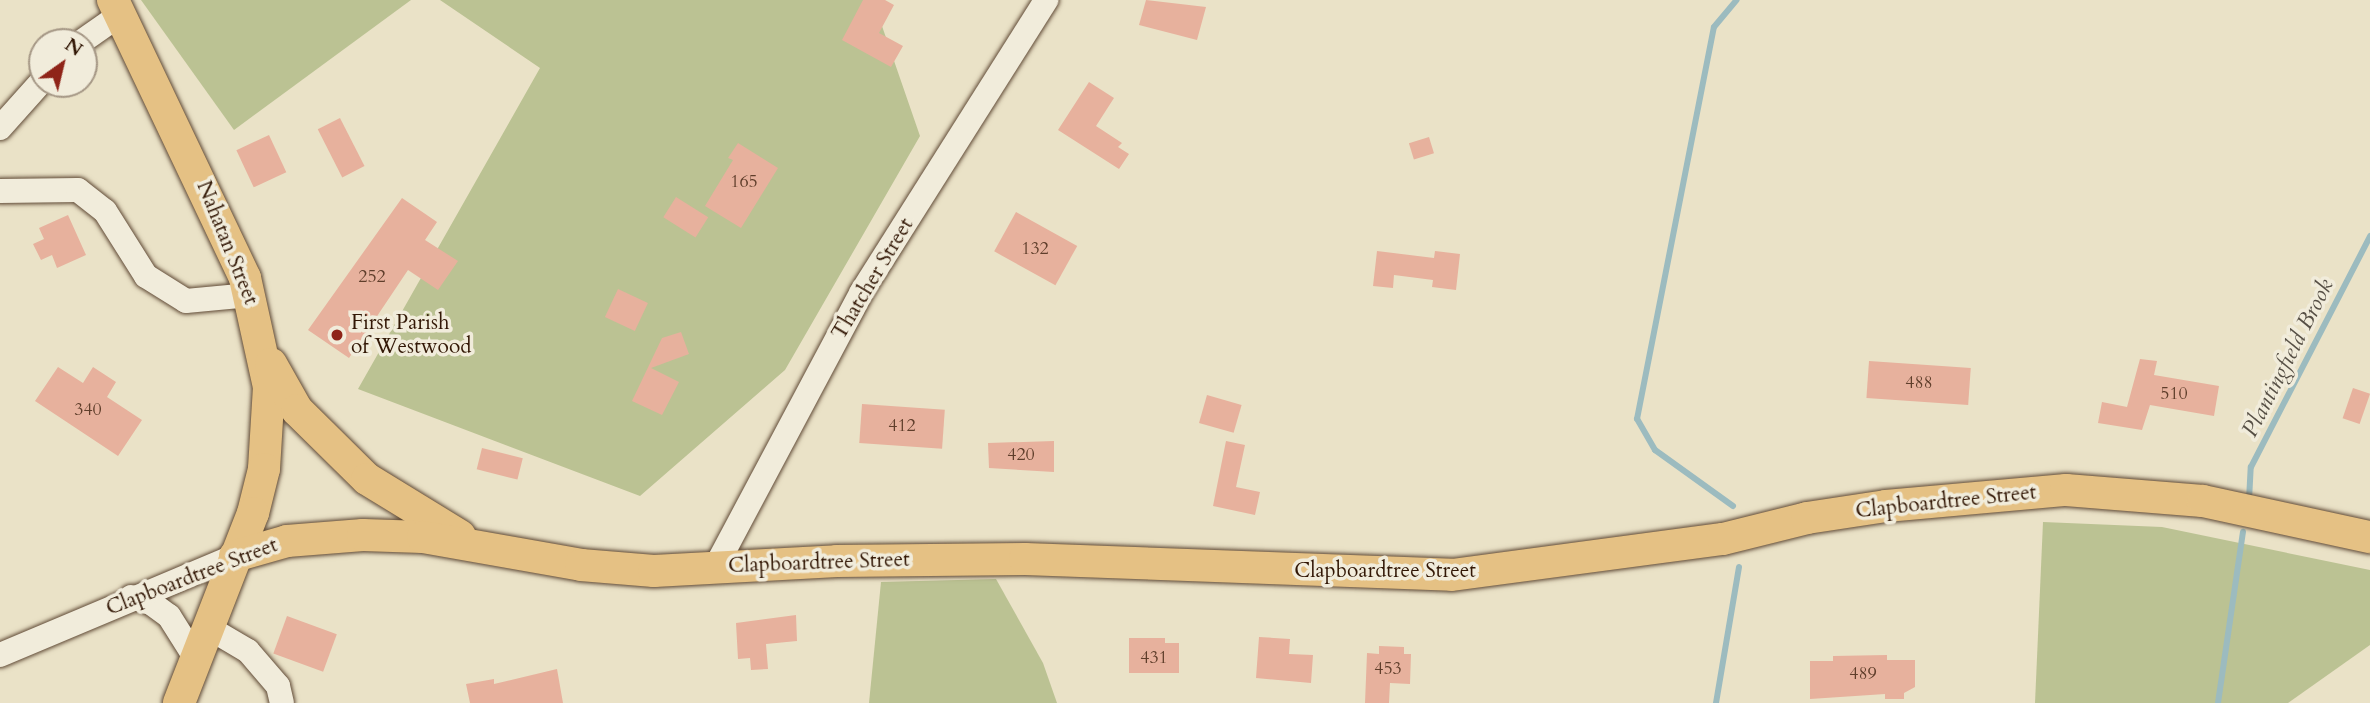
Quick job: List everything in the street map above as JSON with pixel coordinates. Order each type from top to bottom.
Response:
[{"type":"main road","name":"Nahatan Street","points":[[117,7],[223,225],[250,295],[264,347],[269,413],[264,469],[209,628],[179,703]]},
{"type":"main road","name":"Clapboardtree Street","points":[[264,347],[297,410],[367,479],[476,545]]},
{"type":"main road","name":"Clapboardtree Street","points":[[235,556],[287,541],[363,535],[476,545],[593,566],[654,571],[716,566],[1024,559],[1452,575],[1723,539],[1807,518],[1886,506],[2066,490],[2203,501],[2370,537]]},
{"type":"street","name":"Thatcher Street","points":[[716,566],[861,293],[1046,0]]},
{"type":"street","points":[[95,28],[117,7]]},
{"type":"street","points":[[0,128],[28,97]]},
{"type":"street","points":[[0,191],[78,190],[105,211],[146,276],[186,301],[250,295]]},
{"type":"street","name":"Clapboardtree Street","points":[[0,655],[131,597],[235,556]]},
{"type":"street","points":[[131,597],[151,603],[169,616],[196,659]]},
{"type":"street","points":[[209,628],[248,650],[278,686],[282,703]]},
{"type":"green space","points":[[141,0],[411,0],[234,130]]},
{"type":"green space","points":[[440,0],[873,0],[920,136],[785,370],[640,496],[358,389],[540,68]]},
{"type":"green space","points":[[2043,522],[2162,527],[2370,570],[2370,645],[2288,703],[2035,703]]},
{"type":"green space","points":[[996,579],[1043,663],[1057,703],[869,703],[881,582]]},
{"type":"building","points":[[863,0],[885,0],[894,5],[879,33],[903,46],[891,67],[842,40]]},
{"type":"building","points":[[1146,0],[1206,7],[1197,40],[1139,25]]},
{"type":"building","points":[[1089,82],[1114,98],[1096,126],[1122,143],[1118,147],[1129,154],[1119,169],[1058,130]]},
{"type":"building","points":[[340,118],[365,166],[342,177],[318,129]]},
{"type":"building","points":[[269,135],[286,172],[254,187],[236,150]]},
{"type":"building","points":[[1429,137],[1434,153],[1414,159],[1409,143]]},
{"type":"building","points":[[738,143],[778,168],[741,228],[705,206],[733,160],[728,158]]},
{"type":"building","points":[[676,197],[708,217],[696,237],[663,217]]},
{"type":"building","points":[[402,198],[437,222],[425,240],[458,261],[438,290],[408,270],[349,358],[308,330]]},
{"type":"building","points":[[1016,212],[1077,246],[1055,285],[994,251]]},
{"type":"building","points":[[68,215],[86,255],[57,268],[52,255],[41,260],[33,244],[44,239],[39,228]]},
{"type":"building","points":[[1377,251],[1434,258],[1435,251],[1460,254],[1456,290],[1432,287],[1433,280],[1394,275],[1393,288],[1373,286]]},
{"type":"building","points":[[618,289],[648,303],[635,331],[605,317]]},
{"type":"building","points":[[681,332],[689,354],[651,368],[679,382],[662,415],[632,401],[662,338]]},
{"type":"building","points":[[2140,359],[2157,361],[2154,375],[2219,386],[2214,416],[2150,405],[2142,430],[2098,423],[2102,402],[2127,407]]},
{"type":"building","points":[[1869,361],[1971,368],[1968,405],[1866,398]]},
{"type":"building","points":[[58,367],[83,383],[93,367],[116,382],[107,397],[142,420],[118,456],[35,401]]},
{"type":"building","points":[[2353,388],[2370,394],[2360,424],[2343,418]]},
{"type":"building","points":[[1207,395],[1242,405],[1234,433],[1199,423]]},
{"type":"building","points":[[862,404],[945,410],[942,449],[859,443]]},
{"type":"building","points":[[1054,441],[1054,472],[989,468],[988,443]]},
{"type":"building","points":[[1226,441],[1245,445],[1236,487],[1260,492],[1255,515],[1213,506]]},
{"type":"building","points":[[482,448],[523,458],[517,480],[477,469]]},
{"type":"building","points":[[796,615],[797,641],[766,644],[768,669],[751,670],[750,658],[738,659],[736,623]]},
{"type":"building","points":[[287,616],[337,634],[323,672],[273,654]]},
{"type":"building","points":[[1259,637],[1290,639],[1289,654],[1313,655],[1311,683],[1256,678]]},
{"type":"building","points":[[1129,638],[1165,638],[1165,643],[1179,643],[1179,673],[1129,673]]},
{"type":"building","points":[[1379,646],[1404,647],[1404,654],[1411,654],[1410,684],[1390,683],[1389,703],[1365,703],[1367,653],[1379,654]]},
{"type":"building","points":[[1887,655],[1887,660],[1915,660],[1915,687],[1904,693],[1904,699],[1885,699],[1885,694],[1810,699],[1810,661],[1833,661],[1833,656]]},
{"type":"building","points":[[557,669],[563,703],[470,703],[466,684],[494,679],[494,684]]},
{"type":"waterway","points":[[1733,506],[1655,450],[1637,419],[1714,27],[1737,0]]},
{"type":"waterway","name":"Plantingfield Brook","points":[[2249,500],[2251,467],[2370,236]]},
{"type":"waterway","name":"Plantingfield Brook","points":[[2218,703],[2243,532]]},
{"type":"waterway","points":[[1716,703],[1739,567]]},
{"type":"place","name":"First Parish of Westwood","points":[[337,335]]}]
